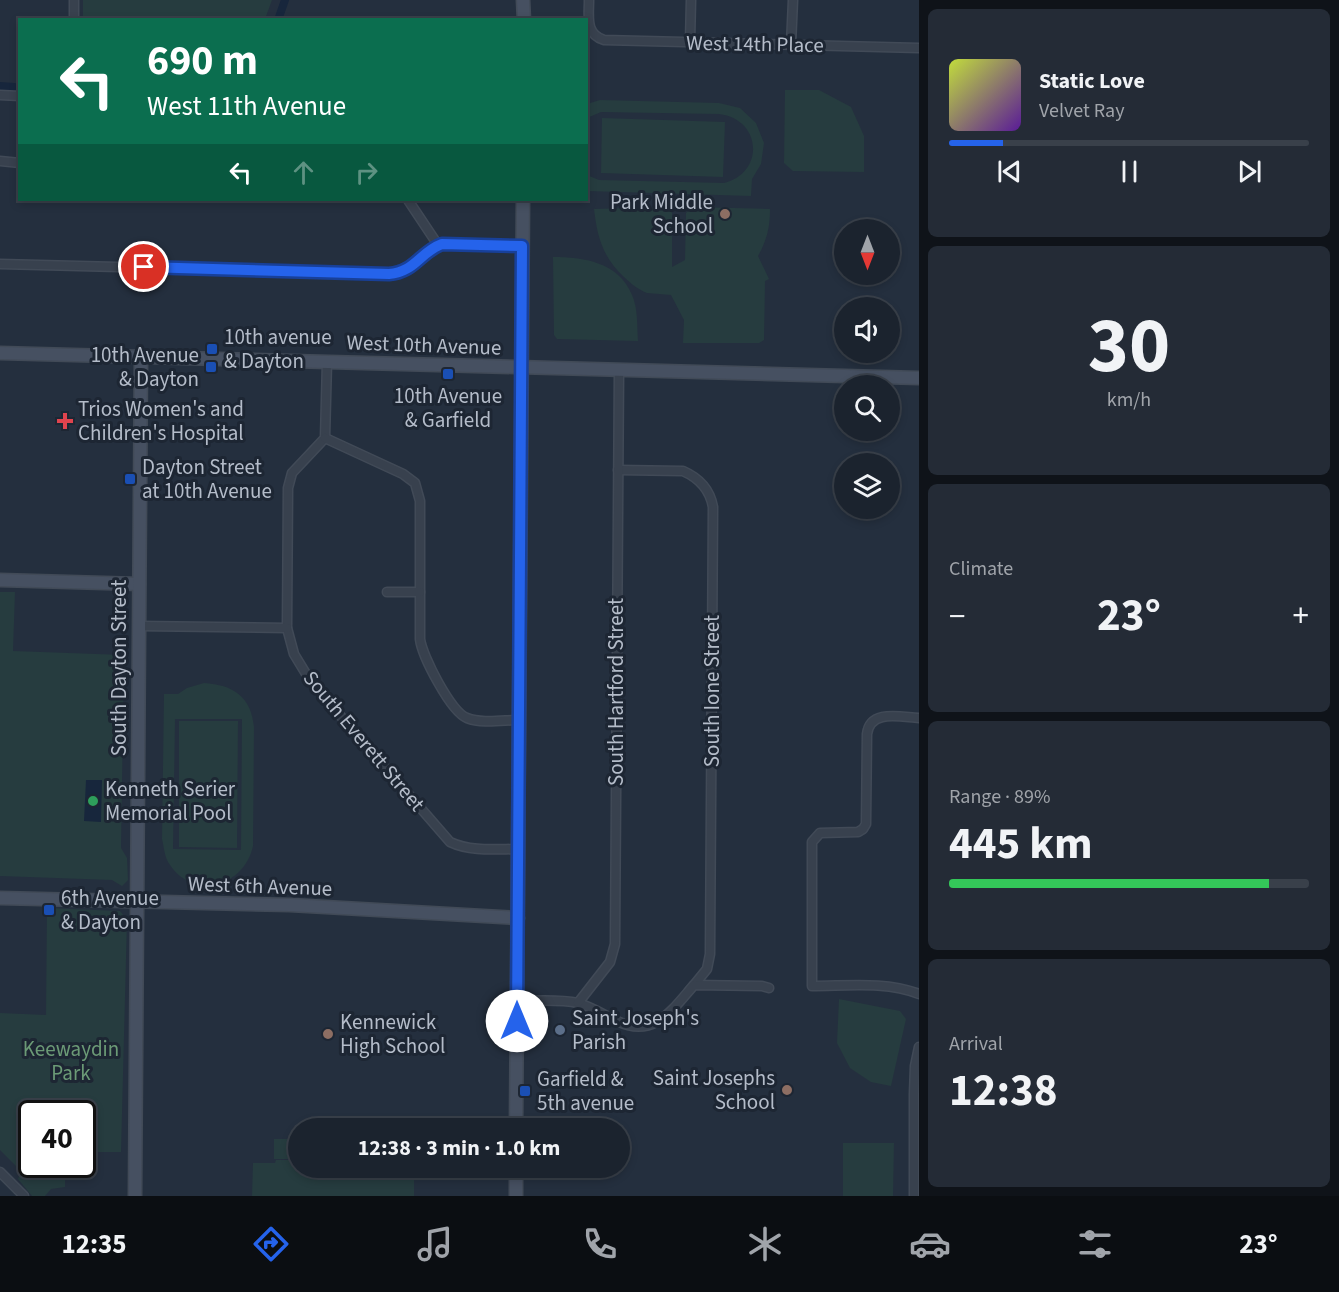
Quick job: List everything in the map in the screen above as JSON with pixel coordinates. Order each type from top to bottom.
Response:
[{"type":"street","points":[[74,0],[74,18]]},
{"type":"street","points":[[524,0],[524,18]]},
{"type":"street","name":"West 14th Place","points":[[589,0],[588,24],[592,34],[604,40],[919,48]]},
{"type":"street","points":[[690,42],[691,0]]},
{"type":"street","points":[[791,45],[793,0]]},
{"type":"street","points":[[0,95],[18,96]]},
{"type":"street","points":[[0,161],[18,163]]},
{"type":"street","points":[[409,201],[438,245]]},
{"type":"street","points":[[516,1118],[523,201]]},
{"type":"street","points":[[0,264],[389,274],[405,271],[438,245],[522,246]]},
{"type":"street","name":"West 10th Avenue","points":[[0,353],[919,378]]},
{"type":"street","name":"South Dayton Street","points":[[135,1196],[141,357]]},
{"type":"street","points":[[327,362],[326,438],[403,474],[415,483],[420,501],[421,647],[459,713],[469,719],[519,720]]},
{"type":"street","name":"South Hartford Street","points":[[578,1003],[610,962],[614,950],[619,370]]},
{"type":"street","name":"South Everett Street","points":[[326,438],[292,473],[288,488],[287,628],[294,654],[311,682],[450,842],[465,848],[519,849]]},
{"type":"street","name":"South Ione Street","points":[[578,1003],[626,1024],[641,1027],[649,1025],[666,1016],[694,986],[707,969],[710,954],[712,500],[705,487],[692,475],[683,471],[618,470]]},
{"type":"street","points":[[0,580],[139,584]]},
{"type":"street","points":[[387,592],[420,592]]},
{"type":"street","points":[[139,626],[287,628]]},
{"type":"street","points":[[919,718],[881,717],[872,721],[868,726],[867,734],[866,824],[858,832],[820,833],[813,842],[812,986],[884,986],[903,988],[919,994]]},
{"type":"street","name":"West 6th Avenue","points":[[0,898],[300,906],[518,918]]},
{"type":"street","points":[[694,986],[762,986],[769,988]]},
{"type":"street","points":[[517,1001],[578,1003]]},
{"type":"street","points":[[914,1196],[914,1085],[919,1047]]},
{"type":"street","points":[[0,1172],[24,1196]]},
{"type":"street","points":[[516,1178],[516,1196]]},
{"type":"green space","points":[[83,0],[272,0],[265,18],[83,18]]},
{"type":"green space","points":[[785,90],[819,90],[851,107],[864,136],[864,172],[793,171],[784,163]]},
{"type":"green space","points":[[600,100],[719,103],[740,108],[756,123],[764,143],[761,164],[752,179],[751,196],[588,191],[588,175],[599,180],[724,183],[747,169],[752,158],[753,147],[744,125],[733,118],[719,114],[601,112],[588,118],[588,104]]},
{"type":"green space","points":[[602,118],[725,122],[723,177],[601,173]]},
{"type":"green space","points":[[667,207],[672,213],[672,267],[685,260],[686,213],[692,207],[770,209],[767,233],[758,256],[769,279],[765,281],[764,340],[759,343],[683,343],[684,320],[671,295],[647,293],[641,290],[626,279],[611,262],[599,237],[594,209]]},
{"type":"green space","points":[[553,257],[588,260],[609,268],[618,275],[626,284],[634,300],[638,341],[557,339],[554,335]]},
{"type":"green space","points":[[0,592],[15,592],[13,651],[124,655],[121,848],[127,858],[128,880],[122,886],[112,880],[0,876]]},
{"type":"green space","points":[[204,683],[214,684],[224,686],[239,694],[249,707],[254,727],[253,846],[248,860],[239,872],[228,880],[216,884],[203,885],[190,882],[178,874],[168,862],[162,839],[164,694],[178,694],[187,688]],"holes":[[[175,719],[242,719],[241,850],[173,849]]]},
{"type":"green space","points":[[179,721],[238,721],[237,848],[179,847]]},
{"type":"green space","name":"Keewaydin Park","points":[[47,908],[120,911],[127,920],[121,1152],[96,1152],[96,1100],[18,1100],[18,1168],[0,1150],[0,1013],[46,1015]]},
{"type":"green space","points":[[839,999],[900,1011],[906,1019],[891,1086],[871,1082],[850,1068],[837,1043]]},
{"type":"green space","points":[[274,1139],[288,1139],[288,1159],[274,1159]]},
{"type":"green space","points":[[843,1143],[894,1143],[893,1196],[843,1196]]},
{"type":"green space","points":[[276,1160],[288,1160],[288,1178],[414,1178],[414,1196],[252,1196],[253,1163],[275,1163]]},
{"type":"green space","name":"Keewaydin Park","points":[[65,1178],[65,1187],[51,1189],[45,1196],[32,1196],[18,1179]]},
{"type":"water","name":"Kenneth Serier Memorial Pool","points":[[86,780],[102,780],[101,822],[84,821]]},
{"type":"waterway","points":[[279,18],[285,0]]},
{"type":"waterway","points":[[0,86],[14,87]]},
{"type":"place","name":"Park Middle School","points":[[725,214]]},
{"type":"place","name":"10th avenue & Dayton","points":[[212,349]]},
{"type":"place","name":"10th Avenue & Dayton","points":[[211,367]]},
{"type":"place","name":"10th Avenue & Garfield","points":[[448,374]]},
{"type":"place","name":"Trios Women's and Children's Hospital","points":[[65,421]]},
{"type":"place","name":"Dayton Street at 10th Avenue","points":[[130,479]]},
{"type":"place","name":"Kenneth Serier Memorial Pool","points":[[93,801]]},
{"type":"place","name":"6th Avenue & Dayton","points":[[49,910]]},
{"type":"place","name":"Saint Joseph's Parish","points":[[560,1030]]},
{"type":"place","name":"Kennewick High School","points":[[328,1034]]},
{"type":"place","name":"Saint Josephs School","points":[[787,1090]]},
{"type":"place","name":"Garfield & 5th avenue","points":[[525,1091]]},
{"type":"route","points":[[144,267],[389,274],[405,271],[434,247],[442,244],[522,246],[517,1021]]}]
